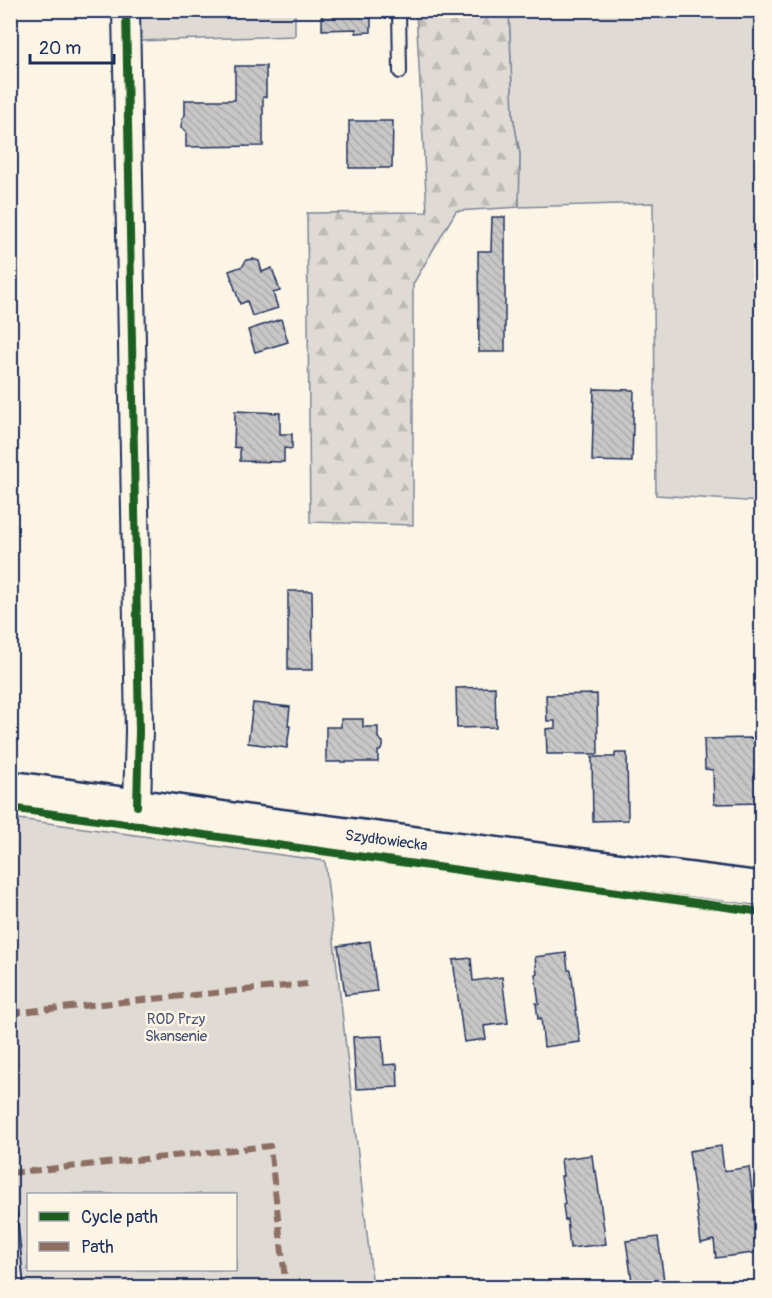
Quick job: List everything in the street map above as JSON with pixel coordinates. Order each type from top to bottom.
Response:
[{"type":"street","points":[[126,10],[139,731],[137,806]]},
{"type":"street","name":"Szydłowiecka","points":[[10,789],[762,889]]},
{"type":"lane","points":[[399,10],[400,72]]},
{"type":"lane","points":[[10,1214],[17,1287]]},
{"type":"green space","points":[[136,11],[295,11],[295,36],[137,41]]},
{"type":"green space","points":[[416,11],[509,11],[513,116],[520,154],[519,207],[456,211],[413,284],[413,525],[310,522],[307,213],[427,212]]},
{"type":"green space","points":[[509,11],[761,11],[761,502],[656,495],[653,203],[519,207],[520,154],[513,116]]},
{"type":"green space","name":"ROD Przy Skansenie","points":[[11,818],[325,861],[373,1287],[11,1288]]},
{"type":"building","points":[[322,10],[367,10],[367,18],[371,18],[371,32],[356,33],[356,29],[322,30]]},
{"type":"building","points":[[235,66],[266,66],[266,97],[263,97],[263,146],[186,147],[186,131],[181,128],[185,115],[185,100],[235,100]]},
{"type":"building","points":[[349,121],[393,121],[392,168],[349,168]]},
{"type":"building","points":[[492,217],[505,217],[505,352],[479,352],[478,251],[491,251]]},
{"type":"building","points":[[246,260],[259,261],[262,272],[272,268],[280,291],[273,293],[278,308],[252,316],[247,301],[240,304],[229,271],[243,266]]},
{"type":"building","points":[[281,319],[288,342],[255,352],[248,330]]},
{"type":"building","points":[[594,389],[634,390],[632,462],[592,461]]},
{"type":"building","points":[[235,411],[280,413],[280,434],[292,434],[292,449],[284,448],[284,462],[240,461],[240,448],[234,447]]},
{"type":"building","points":[[288,591],[312,591],[313,670],[288,670]]},
{"type":"building","points":[[495,687],[496,727],[457,728],[456,688]]},
{"type":"building","points":[[597,694],[598,754],[547,754],[546,729],[555,728],[555,721],[547,721],[546,695]]},
{"type":"building","points":[[253,703],[290,707],[287,748],[248,743]]},
{"type":"building","points":[[341,719],[363,719],[363,727],[378,727],[378,738],[383,742],[383,747],[378,751],[378,762],[326,762],[326,727],[341,727]]},
{"type":"building","points":[[752,738],[762,748],[762,803],[714,804],[713,770],[705,769],[704,739]]},
{"type":"building","points":[[615,753],[627,753],[628,820],[593,821],[592,757],[615,757]]},
{"type":"building","points":[[370,941],[377,991],[345,995],[338,946]]},
{"type":"building","points":[[566,953],[568,970],[571,970],[580,1042],[544,1047],[541,1018],[538,1019],[536,1003],[539,1004],[535,957]]},
{"type":"building","points":[[471,958],[473,981],[502,977],[508,1023],[484,1026],[486,1039],[464,1042],[453,960]]},
{"type":"building","points":[[382,1036],[384,1065],[397,1064],[398,1087],[356,1089],[353,1037]]},
{"type":"building","points":[[721,1146],[724,1171],[749,1167],[760,1252],[716,1258],[714,1240],[701,1243],[689,1151]]},
{"type":"building","points":[[592,1155],[606,1244],[570,1248],[563,1205],[565,1204],[561,1159]]},
{"type":"building","points":[[658,1237],[665,1288],[633,1288],[626,1241]]},
{"type":"marked path","points":[[10,1013],[307,984]]},
{"type":"marked path","points":[[10,1173],[270,1146],[286,1288]]},
{"type":"cycle path","points":[[126,10],[139,731],[137,806]]},
{"type":"cycle path","points":[[10,808],[762,912]]}]
